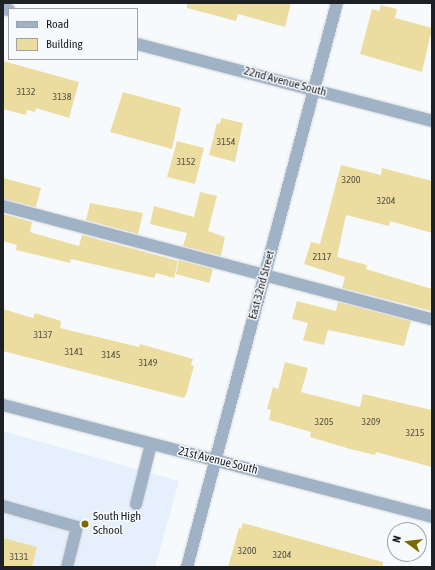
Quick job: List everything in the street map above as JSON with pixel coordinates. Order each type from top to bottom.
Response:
[{"type":"street","name":"East 32nd Street","points":[[187,567],[337,3]]},
{"type":"street","name":"22nd Avenue South","points":[[138,44],[432,121]]},
{"type":"street","points":[[3,206],[432,319]]},
{"type":"street","name":"21st Avenue South","points":[[3,405],[432,517]]},
{"type":"street","points":[[136,504],[151,444]]},
{"type":"street","points":[[3,506],[77,527],[67,567]]},
{"type":"shaded area","name":"South High School","points":[[3,431],[179,481],[155,567],[3,567]]},
{"type":"building","points":[[187,3],[291,3],[285,27],[238,14],[236,21],[187,8]]},
{"type":"building","points":[[381,5],[397,9],[395,18],[432,28],[422,72],[360,54],[372,9],[379,11]]},
{"type":"building","points":[[3,61],[79,82],[69,118],[36,108],[35,112],[27,110],[26,115],[3,109]]},
{"type":"building","points":[[123,92],[181,108],[172,149],[110,132]]},
{"type":"building","points":[[221,118],[243,123],[235,162],[209,155],[217,123],[220,124]]},
{"type":"building","points":[[177,141],[204,148],[195,184],[167,177]]},
{"type":"building","points":[[341,165],[381,175],[382,168],[432,181],[432,233],[390,221],[389,226],[346,215],[337,257],[367,265],[366,269],[432,289],[432,311],[342,288],[345,277],[304,264],[311,242],[320,244]]},
{"type":"building","points":[[3,178],[41,188],[36,207],[3,199]]},
{"type":"building","points":[[200,192],[217,196],[208,231],[225,237],[221,256],[183,246],[187,233],[150,224],[154,206],[194,217]]},
{"type":"building","points":[[90,203],[143,213],[138,234],[86,220]]},
{"type":"building","points":[[3,214],[32,222],[30,232],[79,246],[82,235],[178,261],[174,278],[156,273],[154,278],[71,259],[70,263],[16,250],[17,245],[3,241]]},
{"type":"building","points":[[179,260],[213,269],[209,283],[176,274]]},
{"type":"building","points":[[297,301],[336,311],[338,302],[411,321],[404,346],[328,330],[324,345],[303,340],[308,323],[292,319]]},
{"type":"building","points":[[3,309],[33,318],[35,313],[61,321],[60,328],[139,347],[140,344],[193,359],[191,365],[194,366],[187,392],[184,398],[3,351]]},
{"type":"building","points":[[285,362],[308,368],[301,392],[360,407],[363,394],[432,410],[432,467],[376,452],[375,455],[350,449],[310,437],[311,432],[269,420],[271,410],[267,409],[273,387],[278,389]]},
{"type":"building","points":[[243,523],[383,562],[383,567],[228,567],[239,528],[241,529]]},
{"type":"building","points":[[3,538],[37,547],[32,567],[3,567]]},
{"type":"place","name":"South High School","points":[[85,524]]}]
